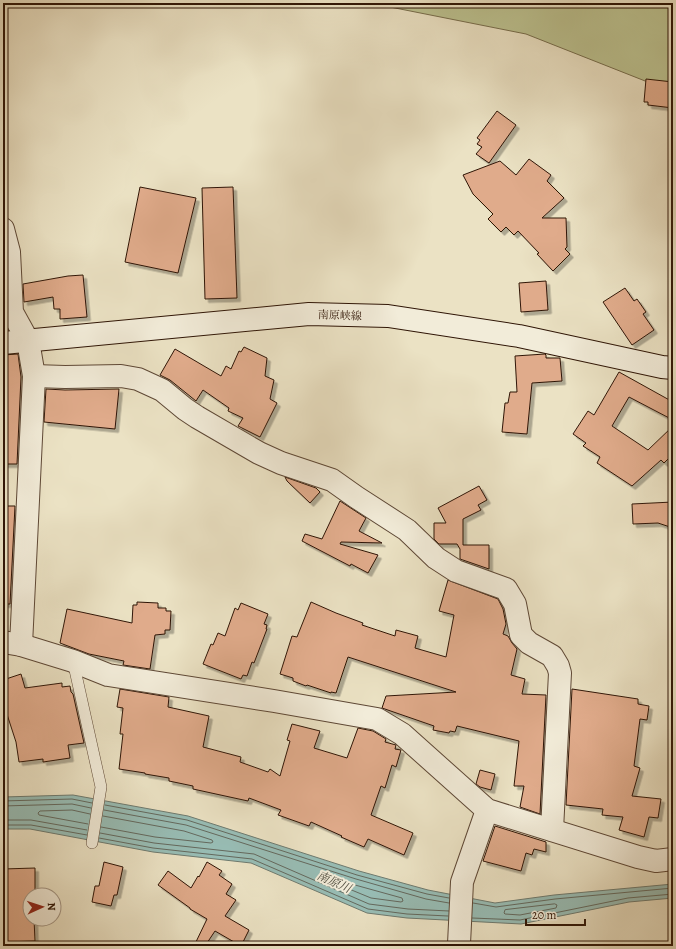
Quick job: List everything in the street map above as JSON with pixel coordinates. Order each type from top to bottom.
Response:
[{"type":"street","points":[[3,229],[9,252],[12,312],[28,341],[34,376],[12,643],[73,661],[108,675],[377,719],[402,734],[487,810],[638,857],[656,860],[673,860]]},
{"type":"street","name":"南原峡線","points":[[3,343],[309,314],[388,316],[519,336],[662,367],[673,368]]},
{"type":"street","points":[[34,376],[121,376],[138,379],[162,390],[197,417],[259,453],[281,463],[332,480],[407,530],[436,558],[456,571],[506,589],[515,604],[521,635],[529,643],[552,656],[560,673],[552,830]]},
{"type":"street","points":[[459,944],[462,882],[487,810]]},
{"type":"lane","points":[[73,661],[102,787],[92,844]]},
{"type":"green space","points":[[370,3],[673,3],[673,92],[526,34]]},
{"type":"water","name":"南原川","points":[[73,795],[188,816],[359,871],[428,890],[495,903],[554,895],[673,884],[673,898],[629,902],[521,924],[407,918],[367,913],[251,863],[153,852],[30,829],[3,829],[3,797]]},
{"type":"building","points":[[646,79],[673,82],[673,108],[648,105],[648,102],[644,102]]},
{"type":"building","points":[[497,111],[516,125],[489,163],[476,154],[482,147],[477,144],[480,140],[477,138]]},
{"type":"building","points":[[529,159],[551,175],[547,181],[564,198],[542,218],[566,218],[567,247],[565,249],[570,254],[553,271],[537,254],[539,253],[518,231],[514,235],[506,227],[501,232],[488,219],[493,214],[473,194],[463,175],[500,161],[516,175]]},
{"type":"building","points":[[140,187],[196,198],[178,273],[125,262]]},
{"type":"building","points":[[233,187],[237,298],[205,299],[202,188]]},
{"type":"building","points":[[83,275],[87,317],[60,319],[60,309],[54,309],[53,297],[24,302],[23,284],[68,276]]},
{"type":"building","points":[[546,281],[548,310],[521,312],[519,283]]},
{"type":"building","points":[[625,288],[634,301],[637,299],[646,312],[643,314],[654,330],[632,345],[603,302]]},
{"type":"building","points":[[244,347],[267,358],[265,376],[274,380],[270,399],[277,403],[260,437],[238,426],[243,418],[228,411],[229,408],[203,390],[196,401],[170,380],[160,375],[175,349],[221,376],[226,366],[231,369],[239,351],[241,352]]},
{"type":"building","points":[[18,354],[21,377],[17,464],[3,464],[6,425],[3,425],[3,355]]},
{"type":"building","points":[[545,354],[546,358],[560,358],[562,381],[532,383],[527,434],[502,432],[505,403],[508,403],[510,392],[517,392],[515,356]]},
{"type":"building","points":[[619,372],[673,402],[673,420],[629,397],[612,426],[648,450],[673,426],[673,454],[664,463],[661,460],[632,486],[597,463],[600,457],[583,446],[586,443],[573,434],[588,411],[594,415]]},
{"type":"building","points":[[46,389],[119,389],[115,429],[44,422]]},
{"type":"building","points":[[285,477],[316,488],[320,492],[310,503],[287,481]]},
{"type":"building","points":[[479,486],[487,500],[478,505],[481,510],[463,519],[463,545],[489,545],[489,569],[460,559],[460,549],[457,544],[439,544],[434,539],[434,523],[446,523],[438,508]]},
{"type":"building","points":[[340,501],[366,518],[359,531],[382,543],[341,542],[340,544],[378,555],[368,573],[351,564],[350,566],[302,541],[305,534],[322,539]]},
{"type":"building","points":[[673,502],[673,528],[658,523],[633,524],[632,504]]},
{"type":"building","points":[[3,506],[15,506],[10,604],[3,604]]},
{"type":"building","points":[[448,580],[498,599],[503,609],[506,624],[503,634],[508,636],[517,649],[511,675],[525,679],[522,694],[546,695],[540,814],[520,807],[524,786],[514,786],[519,741],[457,726],[455,732],[450,731],[449,733],[433,730],[434,726],[382,708],[386,696],[456,692],[348,657],[336,693],[331,693],[307,685],[306,686],[293,681],[293,678],[280,674],[292,636],[297,637],[311,602],[363,623],[362,625],[395,636],[396,630],[418,636],[415,648],[446,657],[454,615],[439,611]]},
{"type":"building","points":[[137,602],[158,603],[158,608],[166,608],[166,611],[171,611],[170,630],[165,630],[165,634],[155,635],[150,669],[123,665],[124,661],[89,654],[60,643],[67,609],[132,623],[133,605],[137,605]]},
{"type":"building","points":[[241,603],[268,614],[264,624],[267,625],[267,629],[254,663],[252,662],[247,676],[243,675],[241,679],[203,664],[211,644],[213,645],[218,633],[225,636],[235,608],[238,610]]},
{"type":"building","points":[[21,674],[25,688],[62,683],[62,687],[70,686],[84,743],[68,745],[70,758],[43,762],[43,759],[19,762],[16,742],[3,702],[3,680]]},
{"type":"building","points":[[120,689],[169,697],[168,707],[209,716],[203,747],[241,757],[240,762],[268,772],[270,769],[280,776],[290,741],[287,740],[292,724],[320,731],[314,748],[347,758],[358,728],[373,731],[386,739],[385,742],[396,745],[395,749],[401,750],[396,767],[392,765],[385,788],[381,786],[371,815],[413,833],[404,855],[368,839],[364,847],[311,822],[309,826],[278,815],[281,810],[249,798],[248,801],[193,789],[193,786],[169,781],[169,778],[119,769],[123,734],[120,734],[123,708],[117,707]]},
{"type":"building","points":[[572,689],[638,699],[638,704],[649,706],[647,720],[640,719],[634,766],[640,768],[632,796],[661,799],[658,818],[649,817],[644,837],[619,830],[623,817],[602,815],[603,809],[566,805]]},
{"type":"building","points":[[480,770],[495,774],[491,790],[480,787],[476,784]]},
{"type":"building","points":[[495,826],[546,842],[546,852],[534,849],[532,855],[526,853],[521,871],[483,861]]},
{"type":"building","points":[[104,862],[123,867],[117,895],[114,895],[111,906],[92,902],[95,886],[99,886]]},
{"type":"building","points":[[207,862],[222,871],[219,875],[232,884],[226,894],[236,900],[225,916],[249,930],[241,946],[215,931],[205,946],[194,946],[207,919],[190,909],[158,885],[168,871],[191,888]]},
{"type":"building","points":[[35,868],[35,887],[22,887],[22,927],[34,927],[35,941],[3,942],[3,869]]}]
